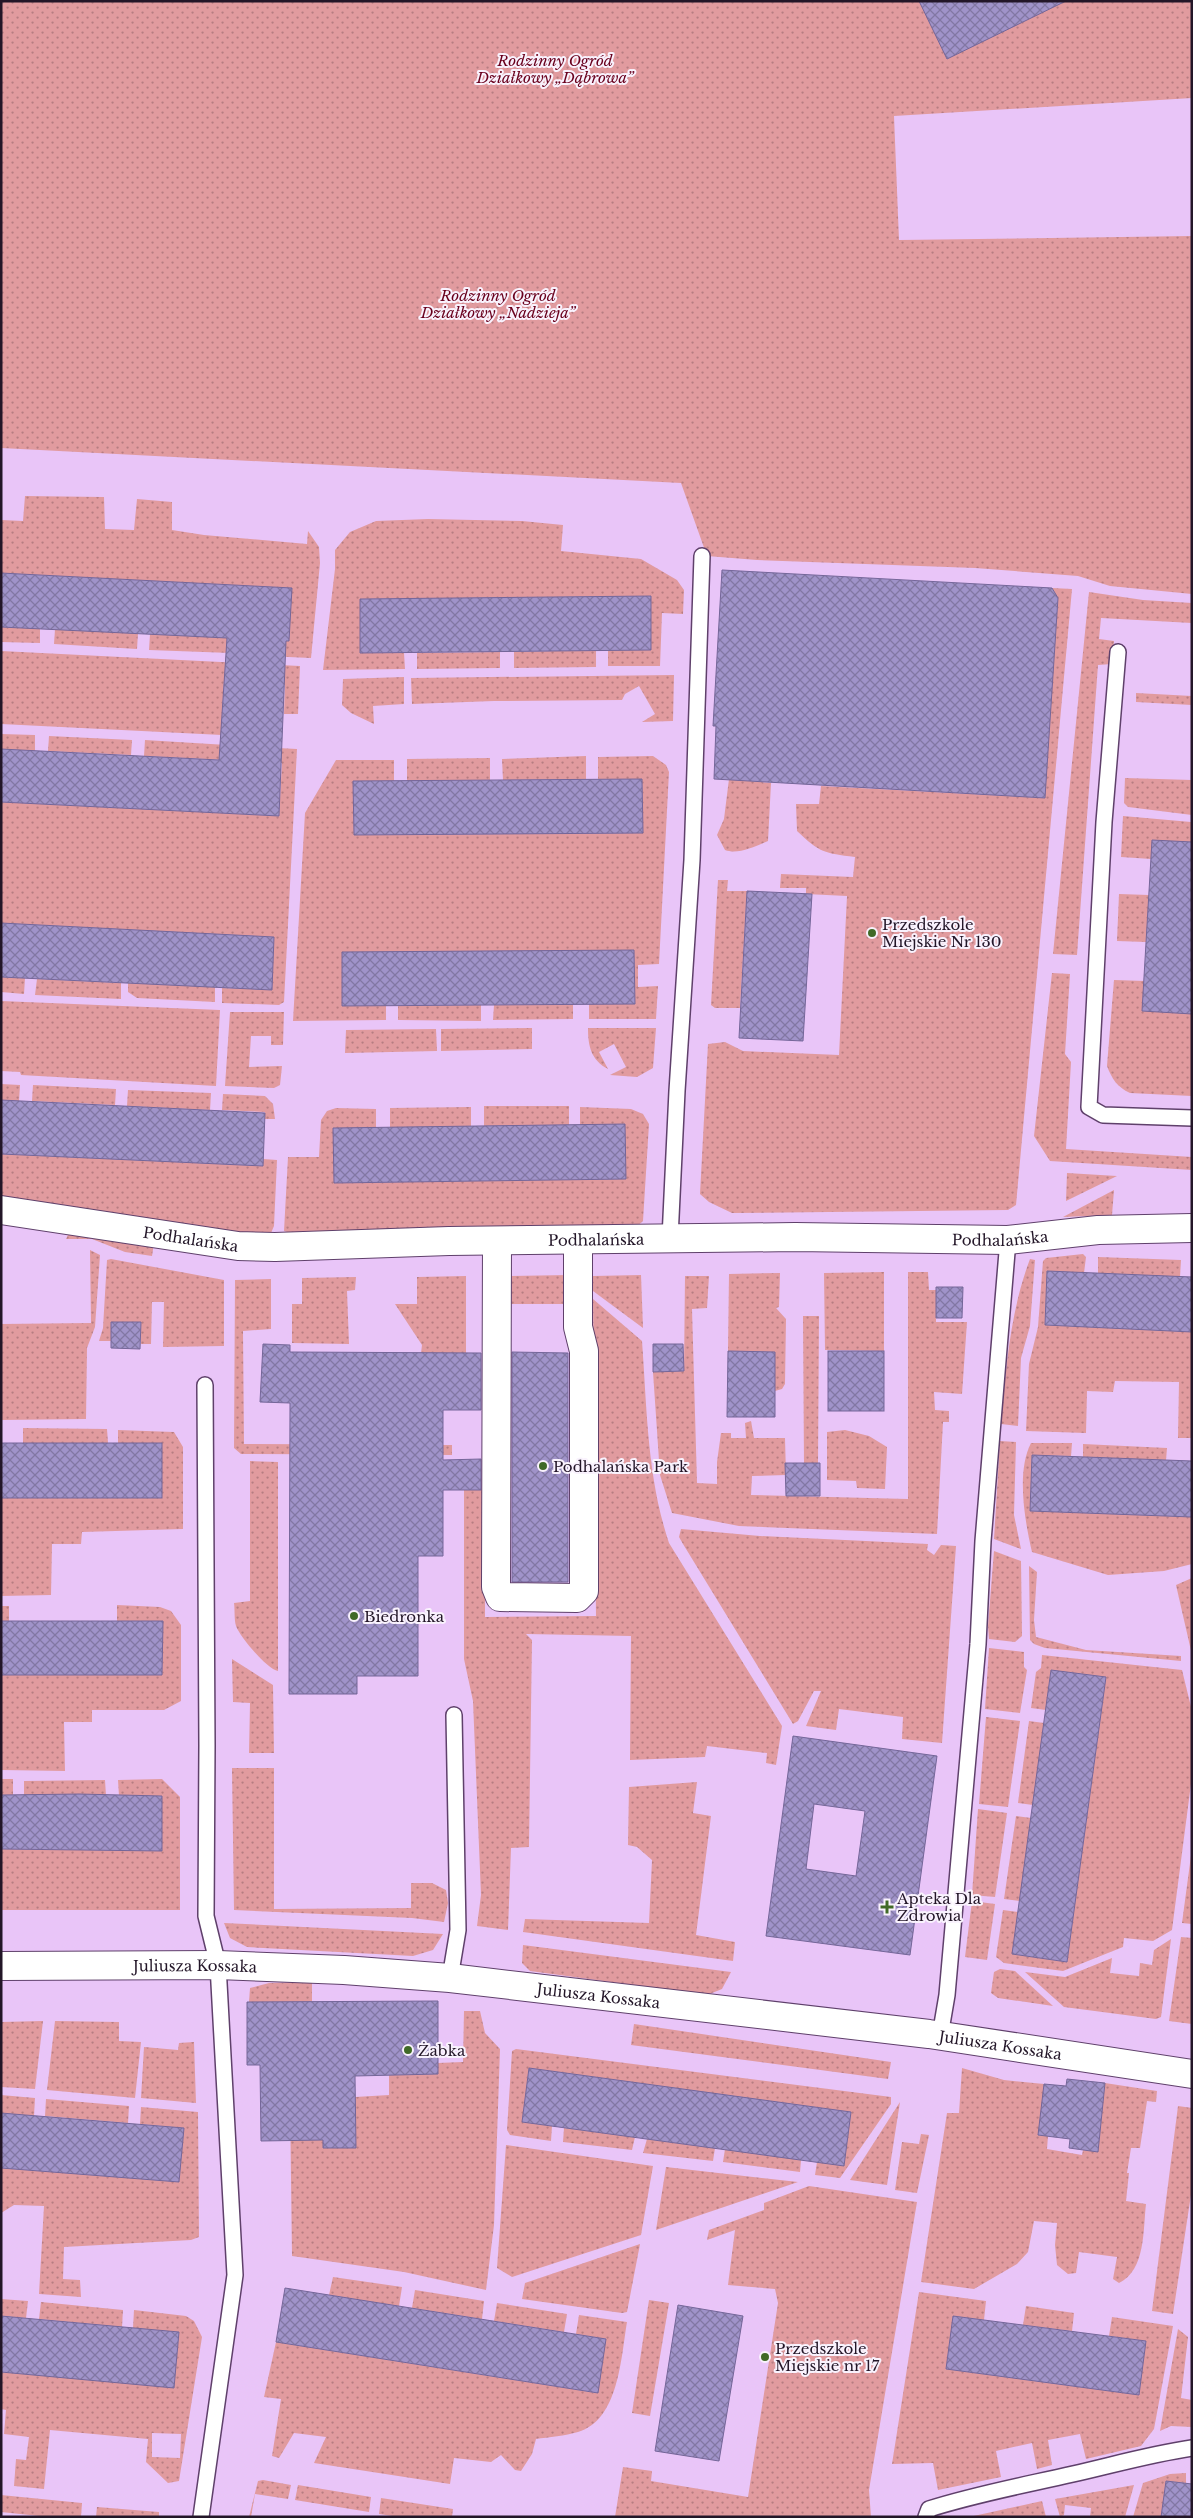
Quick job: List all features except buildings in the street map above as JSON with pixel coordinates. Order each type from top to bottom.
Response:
[{"type":"street","name":"Podhalańska","points":[[1,1210],[238,1246],[275,1247],[670,1238],[891,1237],[1008,1240],[1098,1230],[1192,1228]]},
{"type":"street","points":[[497,1241],[496,1587],[500,1597],[576,1598],[584,1591],[584,1350],[578,1327],[578,1240]]},
{"type":"street","name":"Juliusza Kossaka","points":[[1,1966],[218,1965],[344,1970],[450,1978],[940,2036],[1192,2074]]},
{"type":"lane","points":[[670,1238],[677,1091],[692,860],[702,556]]},
{"type":"lane","points":[[1118,652],[1102,850],[1089,1107],[1103,1115],[1192,1118]]},
{"type":"lane","points":[[940,2036],[947,1995],[978,1644],[983,1541],[1008,1240]]},
{"type":"lane","points":[[201,2517],[235,2274],[218,1965],[206,1916],[208,1735],[205,1385]]},
{"type":"lane","points":[[450,1978],[458,1930],[454,1715]]},
{"type":"lane","points":[[926,2517],[929,2509],[967,2497],[1074,2474],[1161,2452],[1192,2448]]},
{"type":"green space","points":[[1,1],[1192,1],[1192,98],[894,116],[899,240],[1192,236],[1192,594],[1110,586],[1078,576],[975,568],[757,560],[707,556],[681,483],[1,448]]},
{"type":"green space","points":[[25,496],[104,497],[105,529],[134,530],[137,499],[172,502],[172,530],[204,535],[307,544],[308,531],[319,547],[320,563],[311,658],[245,655],[245,638],[289,641],[291,588],[1,573],[1,520],[23,521]]},
{"type":"green space","points":[[428,519],[522,521],[563,525],[561,551],[641,559],[677,580],[684,590],[683,614],[662,613],[660,666],[608,666],[608,650],[651,650],[650,596],[360,599],[360,653],[404,653],[405,669],[323,670],[335,569],[335,550],[350,532],[376,521]]},
{"type":"green space","name":"Przedszkole Miejskie Nr 130","points":[[1052,588],[1072,589],[1016,1205],[1008,1210],[732,1213],[709,1202],[700,1194],[708,1044],[725,1042],[743,1051],[839,1055],[847,896],[806,894],[806,888],[780,888],[781,874],[853,877],[855,857],[823,851],[797,831],[796,804],[819,804],[821,786],[1044,798],[1058,598]]},
{"type":"green space","points":[[1089,592],[1143,600],[1192,603],[1192,623],[1101,618],[1099,639],[1114,641],[1112,664],[1098,665],[1077,955],[1053,954]]},
{"type":"green space","points":[[1,627],[40,628],[40,643],[1,642]]},
{"type":"green space","points":[[55,629],[138,633],[137,649],[54,644]]},
{"type":"green space","points":[[150,634],[232,638],[231,653],[149,650]]},
{"type":"green space","points":[[596,650],[596,667],[514,668],[514,652]]},
{"type":"green space","points":[[1,651],[300,666],[298,714],[284,714],[285,685],[224,681],[222,714],[244,716],[242,736],[1,724]]},
{"type":"green space","points":[[500,652],[500,668],[417,669],[417,653]]},
{"type":"green space","points":[[674,675],[673,721],[642,722],[655,714],[639,686],[625,694],[622,700],[412,704],[411,678]]},
{"type":"green space","points":[[404,677],[404,704],[373,706],[374,724],[351,713],[342,705],[343,679]]},
{"type":"green space","points":[[1136,693],[1192,696],[1192,705],[1136,702]]},
{"type":"green space","points":[[1,734],[35,735],[35,751],[1,749]]},
{"type":"green space","points":[[49,736],[132,740],[131,755],[48,751]]},
{"type":"green space","points":[[145,740],[227,745],[226,760],[144,756]]},
{"type":"green space","points":[[241,746],[297,749],[284,1002],[279,1005],[222,1003],[222,988],[272,990],[274,937],[1,923],[1,802],[279,816],[282,763],[240,761]]},
{"type":"green space","points":[[586,756],[586,779],[503,780],[502,759]]},
{"type":"green space","points":[[653,756],[666,765],[669,772],[659,964],[638,965],[638,987],[658,986],[656,1019],[589,1019],[589,1004],[635,1004],[634,950],[386,1006],[386,1020],[293,1021],[305,813],[336,760],[394,760],[394,781],[353,782],[354,835],[643,833],[642,779],[598,779],[598,757]]},
{"type":"green space","points":[[490,758],[490,780],[407,781],[407,759]]},
{"type":"green space","points":[[1125,778],[1192,780],[1192,815],[1128,807],[1124,803]]},
{"type":"green space","points":[[729,779],[771,783],[768,841],[741,851],[725,850],[717,835],[724,819]]},
{"type":"green space","points":[[1123,816],[1191,822],[1192,842],[1151,859],[1121,857]]},
{"type":"green space","points":[[718,880],[728,880],[727,891],[747,891],[740,1008],[715,1008],[711,1005]]},
{"type":"green space","points":[[1119,894],[1149,895],[1146,942],[1117,941]]},
{"type":"green space","points":[[1052,973],[1070,974],[1065,1054],[1071,1062],[1066,1149],[1192,1157],[1192,1170],[1050,1161],[1034,1136]]},
{"type":"green space","points":[[1,977],[25,978],[24,994],[1,992]]},
{"type":"green space","points":[[37,979],[121,983],[121,999],[35,995]]},
{"type":"green space","points":[[1114,980],[1145,981],[1192,1014],[1192,1096],[1130,1093],[1113,1079],[1107,1066]]},
{"type":"green space","points":[[128,983],[215,987],[215,1002],[137,998],[128,992]]},
{"type":"green space","points":[[1,1001],[220,1010],[216,1086],[21,1075],[20,1072],[1,1071]]},
{"type":"green space","points":[[573,1004],[573,1019],[493,1020],[494,1005]]},
{"type":"green space","points":[[481,1005],[481,1021],[398,1020],[398,1006]]},
{"type":"green space","points":[[230,1012],[284,1012],[283,1045],[271,1045],[271,1036],[251,1036],[249,1067],[282,1066],[280,1085],[274,1088],[225,1086]]},
{"type":"green space","points":[[532,1028],[532,1049],[441,1051],[441,1029]]},
{"type":"green space","points":[[588,1028],[656,1028],[653,1068],[637,1077],[610,1075],[626,1067],[614,1044],[599,1052],[608,1069],[594,1057],[590,1047]]},
{"type":"green space","points":[[436,1029],[437,1051],[345,1053],[346,1030]]},
{"type":"green space","points":[[1,1084],[20,1085],[19,1101],[1,1100]]},
{"type":"green space","points":[[33,1085],[116,1089],[115,1105],[32,1101]]},
{"type":"green space","points":[[128,1090],[211,1093],[210,1110],[127,1106]]},
{"type":"green space","points":[[223,1094],[265,1096],[273,1104],[275,1119],[265,1119],[265,1112],[222,1110]]},
{"type":"green space","points":[[484,1106],[569,1106],[569,1125],[484,1126]]},
{"type":"green space","points":[[471,1107],[471,1127],[390,1128],[390,1108]]},
{"type":"green space","points":[[580,1107],[631,1109],[643,1114],[649,1124],[643,1221],[635,1228],[293,1234],[284,1231],[288,1157],[319,1157],[321,1120],[327,1111],[336,1108],[376,1109],[376,1128],[335,1183],[625,1179],[580,1125]]},
{"type":"green space","points":[[1,1154],[262,1166],[263,1159],[277,1160],[274,1226],[271,1233],[233,1234],[1,1199]]},
{"type":"green space","points":[[1067,1173],[1117,1176],[1066,1201]]},
{"type":"green space","points":[[1114,1190],[1112,1215],[1063,1217]]},
{"type":"green space","points":[[70,1231],[154,1243],[152,1256],[125,1252],[92,1239],[66,1239]]},
{"type":"green space","points":[[90,1250],[100,1255],[95,1327],[87,1348],[86,1419],[1,1420],[1,1324],[91,1323]]},
{"type":"green space","points":[[1083,1254],[1086,1257],[1084,1273],[1047,1271],[1045,1325],[1192,1332],[1192,1438],[1178,1438],[1179,1382],[1115,1381],[1113,1392],[1087,1391],[1086,1433],[1026,1431],[1029,1364],[1038,1327],[1043,1261],[1046,1258]]},
{"type":"green space","points":[[1098,1257],[1181,1260],[1180,1277],[1098,1273]]},
{"type":"green space","points":[[111,1259],[224,1280],[224,1346],[163,1347],[164,1302],[152,1302],[151,1344],[141,1344],[141,1322],[111,1322],[111,1341],[99,1341],[103,1328],[107,1260]]},
{"type":"green space","points":[[1030,1259],[1035,1260],[1030,1326],[1021,1358],[1018,1426],[1001,1424],[1013,1320]]},
{"type":"green space","points":[[884,1272],[884,1351],[825,1350],[824,1273]]},
{"type":"green space","points":[[908,1272],[928,1272],[929,1290],[936,1290],[936,1322],[967,1322],[962,1394],[934,1392],[935,1410],[949,1411],[949,1422],[943,1422],[937,1534],[739,1526],[672,1513],[660,1475],[653,1372],[684,1371],[685,1276],[709,1276],[707,1308],[692,1309],[697,1483],[717,1484],[717,1462],[721,1433],[731,1433],[731,1438],[746,1438],[745,1423],[751,1421],[754,1438],[785,1438],[786,1475],[752,1476],[751,1495],[908,1499]]},
{"type":"green space","points":[[780,1273],[779,1307],[776,1308],[786,1319],[785,1384],[782,1389],[775,1391],[775,1352],[728,1351],[729,1274]]},
{"type":"green space","points":[[569,1275],[569,1304],[510,1304],[510,1276]]},
{"type":"green space","points":[[641,1275],[643,1328],[593,1291],[593,1276]]},
{"type":"green space","points":[[466,1276],[466,1353],[421,1353],[422,1345],[395,1304],[417,1304],[417,1277]]},
{"type":"green space","points":[[356,1277],[355,1290],[347,1291],[349,1344],[292,1343],[292,1304],[302,1304],[302,1278]]},
{"type":"green space","points":[[271,1279],[271,1329],[243,1331],[244,1444],[452,1445],[452,1455],[241,1454],[234,1448],[235,1280]]},
{"type":"green space","points":[[593,1299],[642,1341],[652,1468],[656,1493],[669,1543],[782,1726],[776,1765],[766,1763],[767,1753],[707,1746],[705,1757],[630,1760],[631,1636],[526,1634],[532,1640],[529,1847],[511,1848],[508,1930],[477,1926],[481,1895],[473,1701],[464,1659],[464,1490],[485,1490],[485,1617],[596,1616]]},
{"type":"green space","points":[[803,1316],[819,1316],[818,1463],[804,1464]]},
{"type":"green space","points":[[23,1428],[107,1429],[108,1443],[23,1443]]},
{"type":"green space","points":[[118,1430],[174,1432],[183,1447],[183,1529],[82,1532],[81,1544],[52,1544],[51,1595],[1,1596],[1,1498],[162,1498],[162,1443],[118,1443]]},
{"type":"green space","points":[[845,1430],[869,1436],[887,1447],[885,1489],[857,1488],[856,1481],[827,1480],[827,1432]]},
{"type":"green space","points":[[1000,1441],[1016,1442],[1014,1515],[1021,1549],[994,1539]]},
{"type":"green space","points":[[1031,1443],[1072,1443],[1071,1456],[1032,1455],[1030,1511],[1192,1517],[1192,1564],[1164,1571],[1108,1575],[1032,1552],[1023,1497],[1024,1468],[1026,1455]]},
{"type":"green space","points":[[1083,1444],[1167,1448],[1166,1460],[1083,1457]]},
{"type":"green space","points":[[250,1461],[278,1462],[278,1671],[267,1665],[254,1652],[236,1626],[235,1620],[234,1603],[250,1601]]},
{"type":"green space","points":[[681,1529],[760,1536],[928,1544],[927,1550],[934,1555],[941,1545],[956,1546],[942,1743],[902,1739],[903,1717],[839,1709],[836,1730],[806,1726],[821,1691],[814,1691],[798,1721],[793,1724],[683,1544],[679,1537]]},
{"type":"green space","points":[[994,1551],[1021,1561],[1022,1636],[1015,1642],[989,1639],[988,1626]]},
{"type":"green space","points":[[1029,1566],[1037,1572],[1034,1620],[1036,1637],[1086,1650],[1181,1656],[1181,1661],[1045,1648],[1034,1644],[1030,1640]]},
{"type":"green space","points":[[1192,1578],[1192,1655],[1176,1585]]},
{"type":"green space","points":[[117,1605],[160,1607],[171,1611],[181,1625],[181,1701],[164,1710],[92,1710],[92,1722],[64,1722],[65,1771],[1,1770],[1,1675],[162,1675],[163,1621],[117,1621]]},
{"type":"green space","points":[[1,1606],[9,1606],[9,1621],[1,1621]]},
{"type":"green space","points":[[989,1648],[1024,1652],[1024,1667],[1027,1670],[1020,1713],[985,1709]]},
{"type":"green space","points":[[1042,1655],[1182,1670],[1192,1711],[1192,1776],[1172,1930],[1153,1941],[1124,1938],[1123,1947],[1063,1971],[1004,1963],[996,1957],[1003,1910],[1019,1912],[1013,1954],[1067,1962],[1106,1677],[1051,1670],[1046,1710],[1031,1708],[1036,1672],[1041,1668]]},
{"type":"green space","points":[[232,1659],[273,1685],[274,1753],[249,1753],[250,1703],[233,1702]]},
{"type":"green space","points":[[986,1717],[1020,1721],[1008,1807],[979,1804]]},
{"type":"green space","points":[[1029,1721],[1044,1723],[1033,1805],[1018,1803]]},
{"type":"green space","points":[[232,1768],[274,1768],[274,1909],[411,1908],[411,1883],[432,1883],[446,1890],[448,1903],[444,1922],[412,1918],[234,1910]]},
{"type":"green space","points":[[1,1779],[13,1779],[13,1795],[1,1795]]},
{"type":"green space","points":[[162,1779],[180,1797],[180,1910],[1,1910],[1,1849],[161,1851],[162,1797],[119,1796],[118,1780]]},
{"type":"green space","points":[[105,1780],[106,1796],[24,1795],[24,1781]]},
{"type":"green space","points":[[697,1782],[693,1813],[711,1816],[696,1935],[735,1942],[733,1961],[523,1932],[525,1919],[649,1923],[652,1860],[637,1847],[628,1845],[629,1787]]},
{"type":"green space","points":[[978,1809],[1007,1813],[995,1897],[972,1895]]},
{"type":"green space","points":[[1016,1816],[1031,1818],[1020,1901],[1004,1899]]},
{"type":"green space","points":[[1192,1848],[1192,1924],[1182,1923]]},
{"type":"green space","points":[[972,1901],[995,1904],[987,1960],[965,1957]]},
{"type":"green space","points":[[224,1923],[443,1934],[433,1950],[413,1956],[247,1947],[230,1938]]},
{"type":"green space","points":[[1181,1937],[1192,1938],[1192,2024],[1169,2021]]},
{"type":"green space","points":[[1171,1939],[1161,2017],[1156,2019],[1064,2007],[1025,1972],[1065,1977],[1112,1958],[1110,1973],[1139,1976],[1140,1963],[1152,1965],[1154,1950]]},
{"type":"green space","points":[[523,1945],[731,1972],[722,1989],[707,1995],[530,1971],[522,1963]]},
{"type":"green space","points":[[1000,1969],[1015,1971],[1053,2006],[998,1998],[991,1993],[994,1972]]},
{"type":"green space","points":[[312,1982],[312,2002],[249,2002],[250,1988],[269,1983]]},
{"type":"green space","points":[[464,2011],[480,2011],[485,2033],[500,2049],[494,2225],[486,2290],[404,2272],[292,2256],[290,2098],[323,2106],[323,2148],[356,2148],[355,2097],[389,2095],[389,2062],[399,2075],[438,2074],[438,2063],[463,2062]]},
{"type":"green space","points":[[43,2021],[35,2089],[1,2087],[1,2022]]},
{"type":"green space","points":[[55,2021],[119,2022],[119,2041],[141,2042],[135,2098],[47,2090]]},
{"type":"green space","points":[[634,2024],[891,2062],[888,2079],[631,2045]]},
{"type":"green space","points":[[194,2042],[196,2103],[141,2098],[144,2047],[178,2050],[179,2043]]},
{"type":"green space","points":[[516,2049],[891,2097],[891,2104],[840,2178],[815,2175],[817,2162],[844,2165],[851,2112],[529,2068],[522,2122],[552,2126],[551,2141],[510,2135],[507,2130],[512,2051]]},
{"type":"green space","points":[[962,2068],[1004,2080],[1044,2084],[1039,2135],[1048,2136],[1047,2149],[1082,2155],[1083,2150],[1098,2151],[1105,2083],[1157,2091],[1156,2102],[1147,2101],[1140,2148],[1131,2148],[1127,2173],[1129,2173],[1126,2201],[1146,2204],[1142,2248],[1139,2259],[1128,2277],[1119,2283],[1113,2279],[1117,2257],[1079,2252],[1076,2273],[1068,2274],[1057,2265],[1055,2245],[1057,2223],[1034,2221],[1028,2252],[1017,2264],[974,2289],[921,2282],[947,2113],[959,2113]]},
{"type":"green space","points":[[1,2095],[35,2098],[34,2116],[1,2113]]},
{"type":"green space","points":[[46,2099],[129,2106],[128,2123],[45,2116]]},
{"type":"green space","points":[[900,2102],[887,2185],[850,2180]]},
{"type":"green space","points":[[1178,2106],[1192,2108],[1192,2188],[1173,2314],[1152,2311]]},
{"type":"green space","points":[[141,2107],[198,2112],[199,2237],[191,2240],[64,2247],[63,2279],[80,2280],[81,2297],[39,2294],[44,2206],[14,2205],[1,2213],[1,2168],[179,2182],[184,2128],[140,2124]]},
{"type":"green space","points":[[564,2128],[635,2137],[632,2150],[563,2142]]},
{"type":"green space","points":[[921,2134],[929,2135],[917,2193],[895,2190],[902,2142],[919,2144]]},
{"type":"green space","points":[[647,2139],[715,2148],[713,2161],[643,2153]]},
{"type":"green space","points":[[506,2145],[653,2166],[641,2235],[512,2277],[497,2268]]},
{"type":"green space","points":[[725,2149],[801,2160],[800,2172],[723,2162]]},
{"type":"green space","points":[[666,2167],[798,2182],[656,2230]]},
{"type":"green space","points":[[809,2186],[917,2202],[869,2490],[871,2517],[615,2517],[623,2467],[652,2471],[651,2481],[748,2497],[778,2303],[775,2289],[728,2285],[735,2230],[707,2240],[709,2230],[764,2210],[764,2203]]},
{"type":"green space","points":[[640,2244],[627,2312],[622,2313],[522,2299],[525,2283]]},
{"type":"green space","points":[[333,2277],[402,2287],[399,2306],[329,2295]]},
{"type":"green space","points":[[415,2290],[484,2301],[482,2319],[412,2308]]},
{"type":"green space","points":[[919,2292],[986,2301],[984,2320],[953,2316],[946,2369],[1139,2395],[1146,2341],[1109,2336],[1112,2317],[1173,2326],[1154,2429],[1141,2446],[1086,2459],[1080,2434],[1048,2440],[1052,2465],[1037,2469],[1032,2443],[996,2451],[1001,2477],[938,2490],[933,2463],[892,2464]]},
{"type":"green space","points":[[1,2299],[28,2301],[26,2318],[1,2316]]},
{"type":"green space","points":[[649,2300],[669,2303],[650,2416],[632,2413]]},
{"type":"green space","points":[[41,2302],[123,2310],[122,2327],[39,2319]]},
{"type":"green space","points":[[497,2303],[567,2314],[564,2332],[494,2321]]},
{"type":"green space","points":[[1026,2306],[1074,2313],[1072,2331],[1023,2325]]},
{"type":"green space","points":[[134,2310],[186,2316],[194,2321],[202,2337],[179,2481],[168,2483],[146,2462],[148,2439],[50,2430],[44,2489],[14,2486],[16,2459],[26,2460],[29,2437],[4,2434],[6,2410],[1,2409],[1,2372],[174,2387],[179,2332],[133,2328]],"holes":[[[152,2433],[181,2434],[180,2458],[152,2457]]]},
{"type":"green space","points":[[579,2315],[627,2322],[616,2386],[602,2415],[592,2425],[578,2432],[536,2439],[532,2454],[521,2471],[515,2470],[501,2455],[491,2462],[454,2458],[450,2484],[314,2463],[326,2437],[294,2433],[279,2458],[272,2456],[281,2399],[264,2397],[276,2342],[597,2393],[606,2339],[576,2334]]},
{"type":"green space","points":[[1178,2329],[1188,2337],[1181,2398],[1192,2400],[1192,2427],[1171,2426],[1160,2431]]},
{"type":"green space","points":[[1186,2473],[1186,2483],[1166,2481],[1161,2517],[1133,2517],[1143,2483],[1170,2474]]},
{"type":"green space","points":[[263,2480],[291,2485],[288,2499],[255,2494],[251,2517],[249,2517],[258,2481]]},
{"type":"green space","points":[[298,2485],[371,2497],[369,2512],[295,2500]]},
{"type":"green space","points":[[1134,2485],[1125,2517],[1090,2517],[1091,2508],[1065,2505],[1064,2515],[1060,2517],[1055,2499]]},
{"type":"green space","points":[[1,2495],[82,2503],[81,2517],[49,2517],[1,2512]]},
{"type":"green space","points":[[381,2498],[453,2509],[452,2517],[399,2517],[379,2514]]},
{"type":"green space","points":[[1042,2501],[1046,2517],[969,2517]]},
{"type":"green space","points":[[97,2507],[159,2512],[159,2517],[96,2517]]},
{"type":"place","name":"Przedszkole Miejskie Nr 130","points":[[872,933]]},
{"type":"place","name":"Podhalańska Park","points":[[543,1466]]},
{"type":"place","name":"Biedronka","points":[[354,1616]]},
{"type":"place","name":"Apteka Dla Zdrowia","points":[[887,1907]]},
{"type":"place","name":"Żabka","points":[[408,2050]]},
{"type":"place","name":"Przedszkole Miejskie nr 17","points":[[765,2357]]},
{"type":"park label","name":"Rodzinny Ogród Działkowy „Dąbrowa”","points":[[555,68]]},
{"type":"park label","name":"Rodzinny Ogród Działkowy „Nadzieja”","points":[[498,304]]}]
